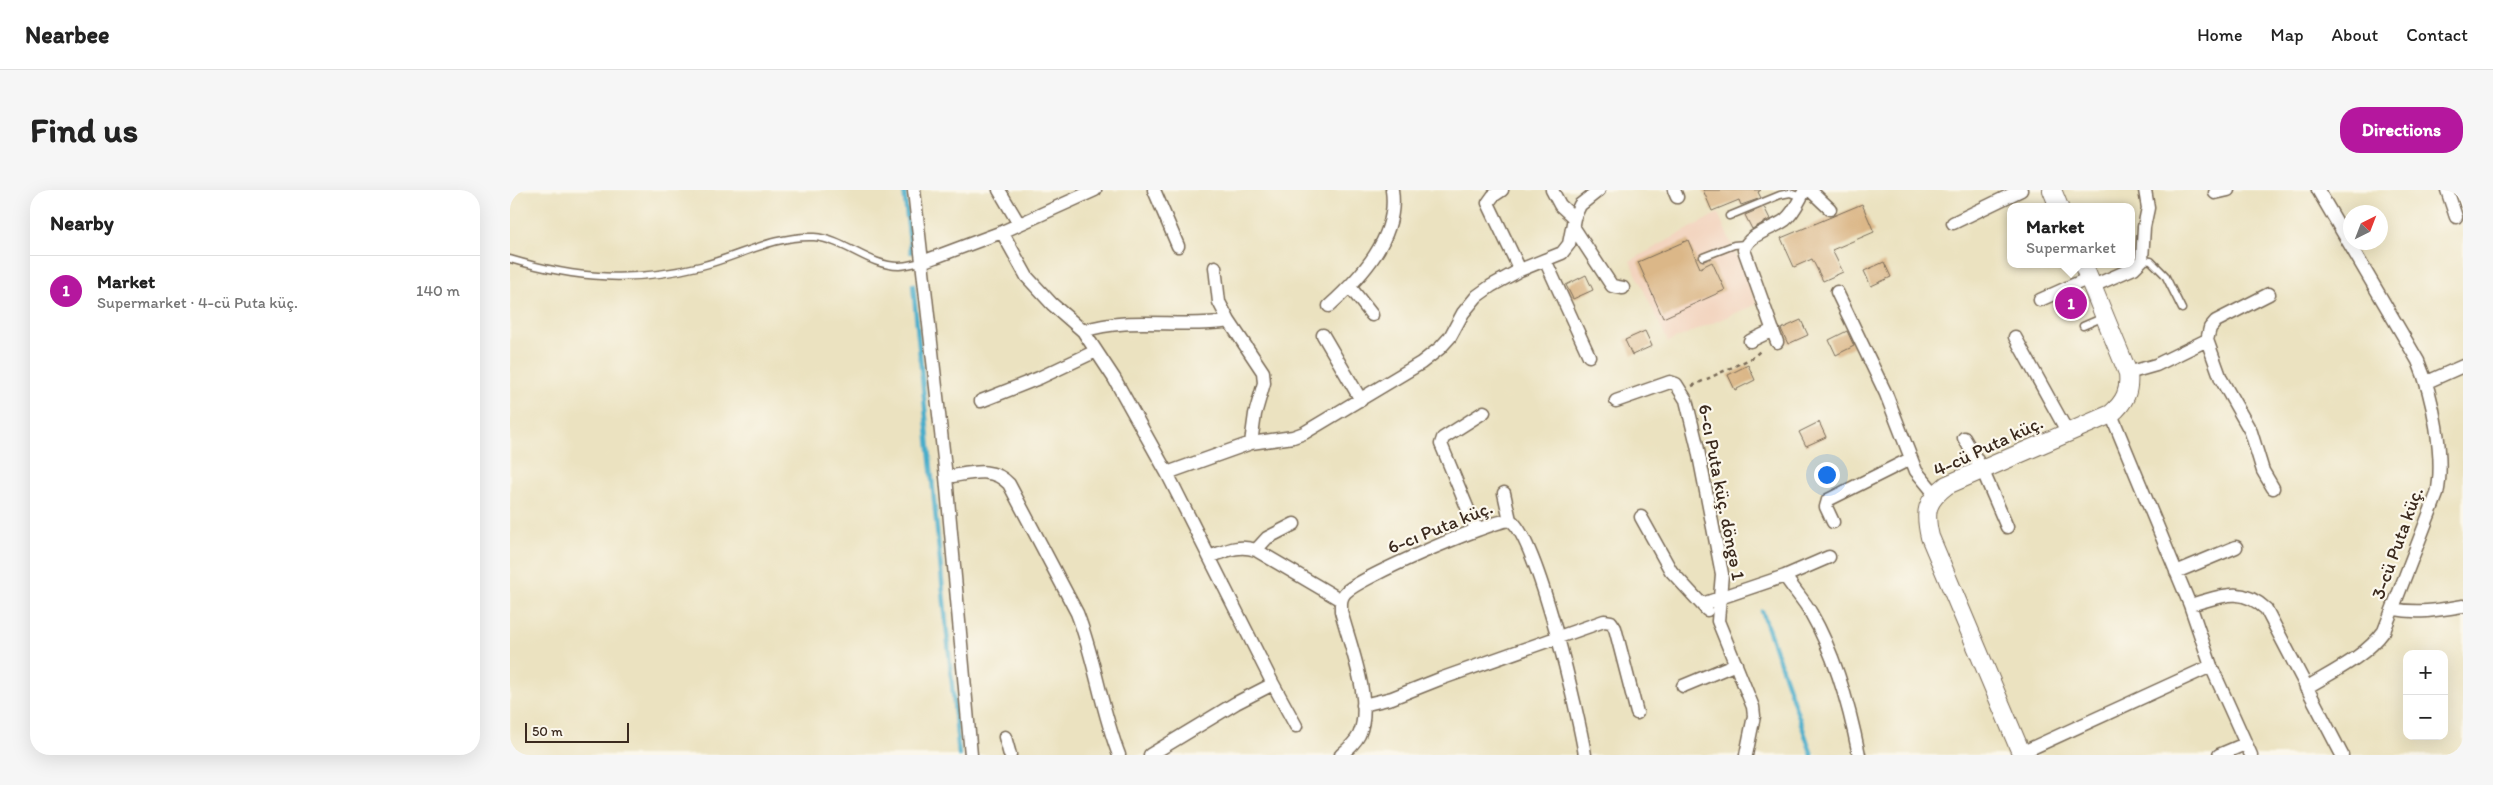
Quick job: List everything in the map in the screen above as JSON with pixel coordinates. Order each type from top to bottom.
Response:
[{"type":"street","points":[[914,190],[946,477],[970,755]]},
{"type":"street","points":[[1000,190],[1019,224]]},
{"type":"street","points":[[922,262],[1002,232],[1095,190]]},
{"type":"street","points":[[1154,190],[1178,246]]},
{"type":"street","points":[[1329,306],[1350,287],[1384,240],[1394,202],[1392,190]]},
{"type":"street","points":[[1502,190],[1493,196],[1488,204],[1520,270]]},
{"type":"street","points":[[1552,190],[1612,286],[1623,288]]},
{"type":"street","points":[[1167,473],[1251,443],[1293,437],[1304,433],[1421,363],[1440,348],[1450,337],[1463,313],[1478,296],[1520,270],[1562,252],[1569,244],[1580,205],[1599,190]]},
{"type":"street","points":[[1953,223],[2021,190]]},
{"type":"street","points":[[2052,190],[2057,203]]},
{"type":"street","points":[[2135,267],[2142,260],[2144,227],[2148,208],[2145,190]]},
{"type":"street","name":"3-cü Puta küç.","points":[[2306,688],[2363,653],[2375,643],[2384,631],[2437,494],[2440,478],[2433,409],[2427,382],[2418,362],[2318,190]]},
{"type":"street","points":[[2447,190],[2456,217]]},
{"type":"street","points":[[1777,342],[1746,258],[1746,244],[1788,218],[1805,192],[1830,210]]},
{"type":"street","points":[[1002,232],[1027,277],[1052,304],[1083,331],[1114,378],[1167,473],[1296,726]]},
{"type":"street","points":[[1545,260],[1589,356]]},
{"type":"street","points":[[1215,267],[1219,302],[1262,372],[1264,383],[1255,414],[1251,443]]},
{"type":"street","points":[[2040,300],[2088,276],[2134,268]]},
{"type":"street","name":"4-cü Puta küç.","points":[[2021,754],[1930,537],[1926,519],[1927,508],[1935,494],[1947,484],[2111,414],[2120,406],[2126,396],[2129,384],[2128,372],[2088,276]]},
{"type":"street","points":[[1350,287],[1372,315]]},
{"type":"street","points":[[1837,292],[1886,394],[1910,459],[1916,471],[1935,494]]},
{"type":"street","points":[[2269,294],[2216,321],[2210,328],[2208,340],[2220,379],[2252,432],[2263,471],[2273,488]]},
{"type":"street","points":[[1083,331],[1096,326],[1123,323],[1206,325],[1229,321]]},
{"type":"street","points":[[1754,339],[1772,330]]},
{"type":"street","points":[[1323,335],[1362,400]]},
{"type":"street","points":[[2015,337],[2068,433]]},
{"type":"street","points":[[2128,372],[2156,365],[2208,340]]},
{"type":"street","points":[[981,401],[1039,378],[1096,351]]},
{"type":"street","points":[[2427,382],[2463,366]]},
{"type":"street","name":"6-cı Puta küç. döngə 1","points":[[1616,401],[1670,382],[1676,384],[1682,392],[1698,445],[1722,574],[1718,621]]},
{"type":"street","points":[[1476,529],[1441,444],[1444,438],[1484,412]]},
{"type":"street","points":[[2111,414],[2190,605],[2211,666],[2248,749],[2219,755]]},
{"type":"street","points":[[1964,438],[1982,469],[2007,527]]},
{"type":"street","points":[[1833,522],[1826,508],[1828,500],[1910,459]]},
{"type":"street","points":[[946,477],[985,471],[1002,477],[1009,484],[1077,613],[1087,642],[1106,721],[1119,755]]},
{"type":"street","points":[[1504,493],[1510,520]]},
{"type":"street","points":[[1641,517],[1671,571],[1718,621],[1736,664],[1754,716],[1746,755]]},
{"type":"street","name":"6-cı Puta küç.","points":[[1341,600],[1346,592],[1362,581],[1476,529],[1510,520],[1517,524],[1534,560],[1557,639],[1586,755]]},
{"type":"street","points":[[1256,550],[1267,538],[1294,524]]},
{"type":"street","points":[[1209,557],[1235,547],[1244,546],[1256,550],[1341,600],[1341,611],[1362,688],[1363,705],[1362,727],[1358,736],[1342,755]]},
{"type":"street","points":[[2176,572],[2236,547]]},
{"type":"street","points":[[1702,604],[1785,576],[1829,557]]},
{"type":"street","points":[[1785,576],[1812,615],[1833,664],[1853,721],[1859,755]]},
{"type":"street","points":[[2190,605],[2232,595],[2245,594],[2254,598],[2266,609],[2342,755]]},
{"type":"street","points":[[2394,609],[2407,612],[2463,606]]},
{"type":"street","points":[[1363,705],[1392,698],[1604,621],[1611,622],[1615,628],[1637,713]]},
{"type":"street","points":[[1683,686],[1736,664]]},
{"type":"street","points":[[2021,754],[2211,666]]},
{"type":"street","points":[[1150,755],[1242,700],[1273,684]]},
{"type":"street","points":[[1005,737],[1010,755]]},
{"type":"lane","points":[[1729,216],[1780,195],[1805,192]]},
{"type":"lane","points":[[510,259],[585,277],[637,278],[700,266],[792,238],[816,237],[840,243],[890,265],[901,266],[922,262]]},
{"type":"lane","points":[[1703,257],[1734,245],[1746,244]]},
{"type":"lane","points":[[2142,260],[2151,260],[2166,275],[2182,309]]},
{"type":"lane","points":[[2083,326],[2105,316]]},
{"type":"path","points":[[1682,392],[1760,353],[1762,349],[1754,339]]},
{"type":"shaded area","points":[[1718,213],[1757,304],[1668,342],[1630,261]]},
{"type":"building","points":[[1703,190],[1761,190],[1758,192],[1761,198],[1741,205],[1739,200],[1712,211]]},
{"type":"building","points":[[1862,204],[1874,232],[1832,250],[1843,272],[1823,281],[1812,259],[1794,267],[1781,238]]},
{"type":"building","points":[[1764,207],[1770,219],[1752,229],[1745,215]]},
{"type":"building","points":[[1688,240],[1700,268],[1712,262],[1725,290],[1663,318],[1638,262]]},
{"type":"building","points":[[1884,262],[1891,277],[1871,286],[1864,271]]},
{"type":"building","points":[[1586,275],[1593,290],[1573,299],[1566,285]]},
{"type":"building","points":[[1801,320],[1808,335],[1788,344],[1781,329]]},
{"type":"building","points":[[1645,331],[1652,346],[1632,355],[1625,340]]},
{"type":"building","points":[[1847,331],[1854,346],[1836,355],[1829,340]]},
{"type":"building","points":[[1748,365],[1755,380],[1735,390],[1728,375]]},
{"type":"building","points":[[1819,422],[1826,437],[1806,446],[1799,432]]},
{"type":"waterway","points":[[904,190],[911,252]]},
{"type":"waterway","points":[[913,285],[959,755]]},
{"type":"waterway","points":[[1762,611],[1812,755]]},
{"type":"place","name":"Market","points":[[2071,303]]}]
